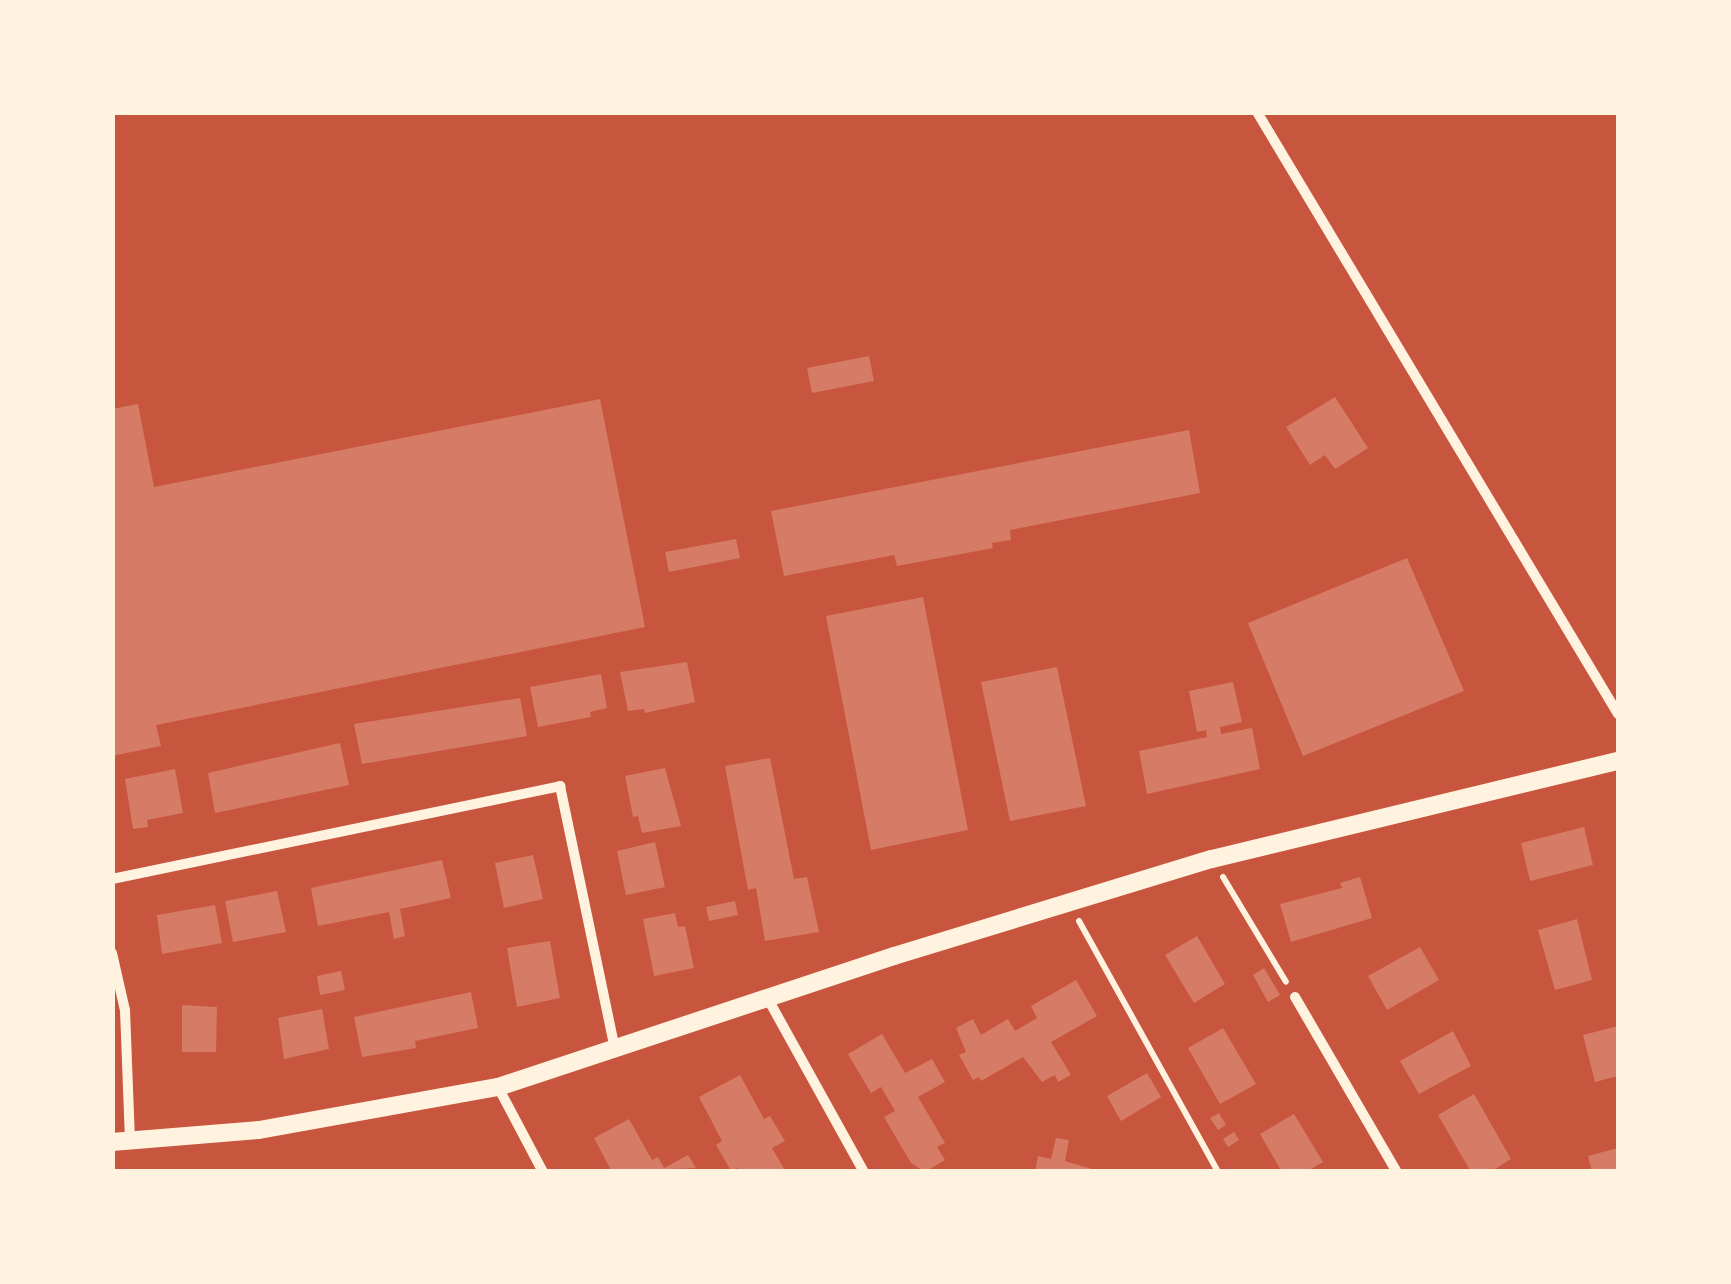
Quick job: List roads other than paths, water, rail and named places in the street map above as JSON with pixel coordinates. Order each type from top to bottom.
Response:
[{"type":"street","points":[[1257,112],[1618,714]]},
{"type":"street","points":[[112,953],[124,1010],[121,1142],[260,1130],[498,1088],[1212,859],[1618,761]]},
{"type":"street","points":[[112,879],[560,786],[615,1050]]},
{"type":"street","points":[[1296,997],[1397,1172]]},
{"type":"street","points":[[768,999],[864,1172]]},
{"type":"street","points":[[498,1088],[542,1172]]}]
